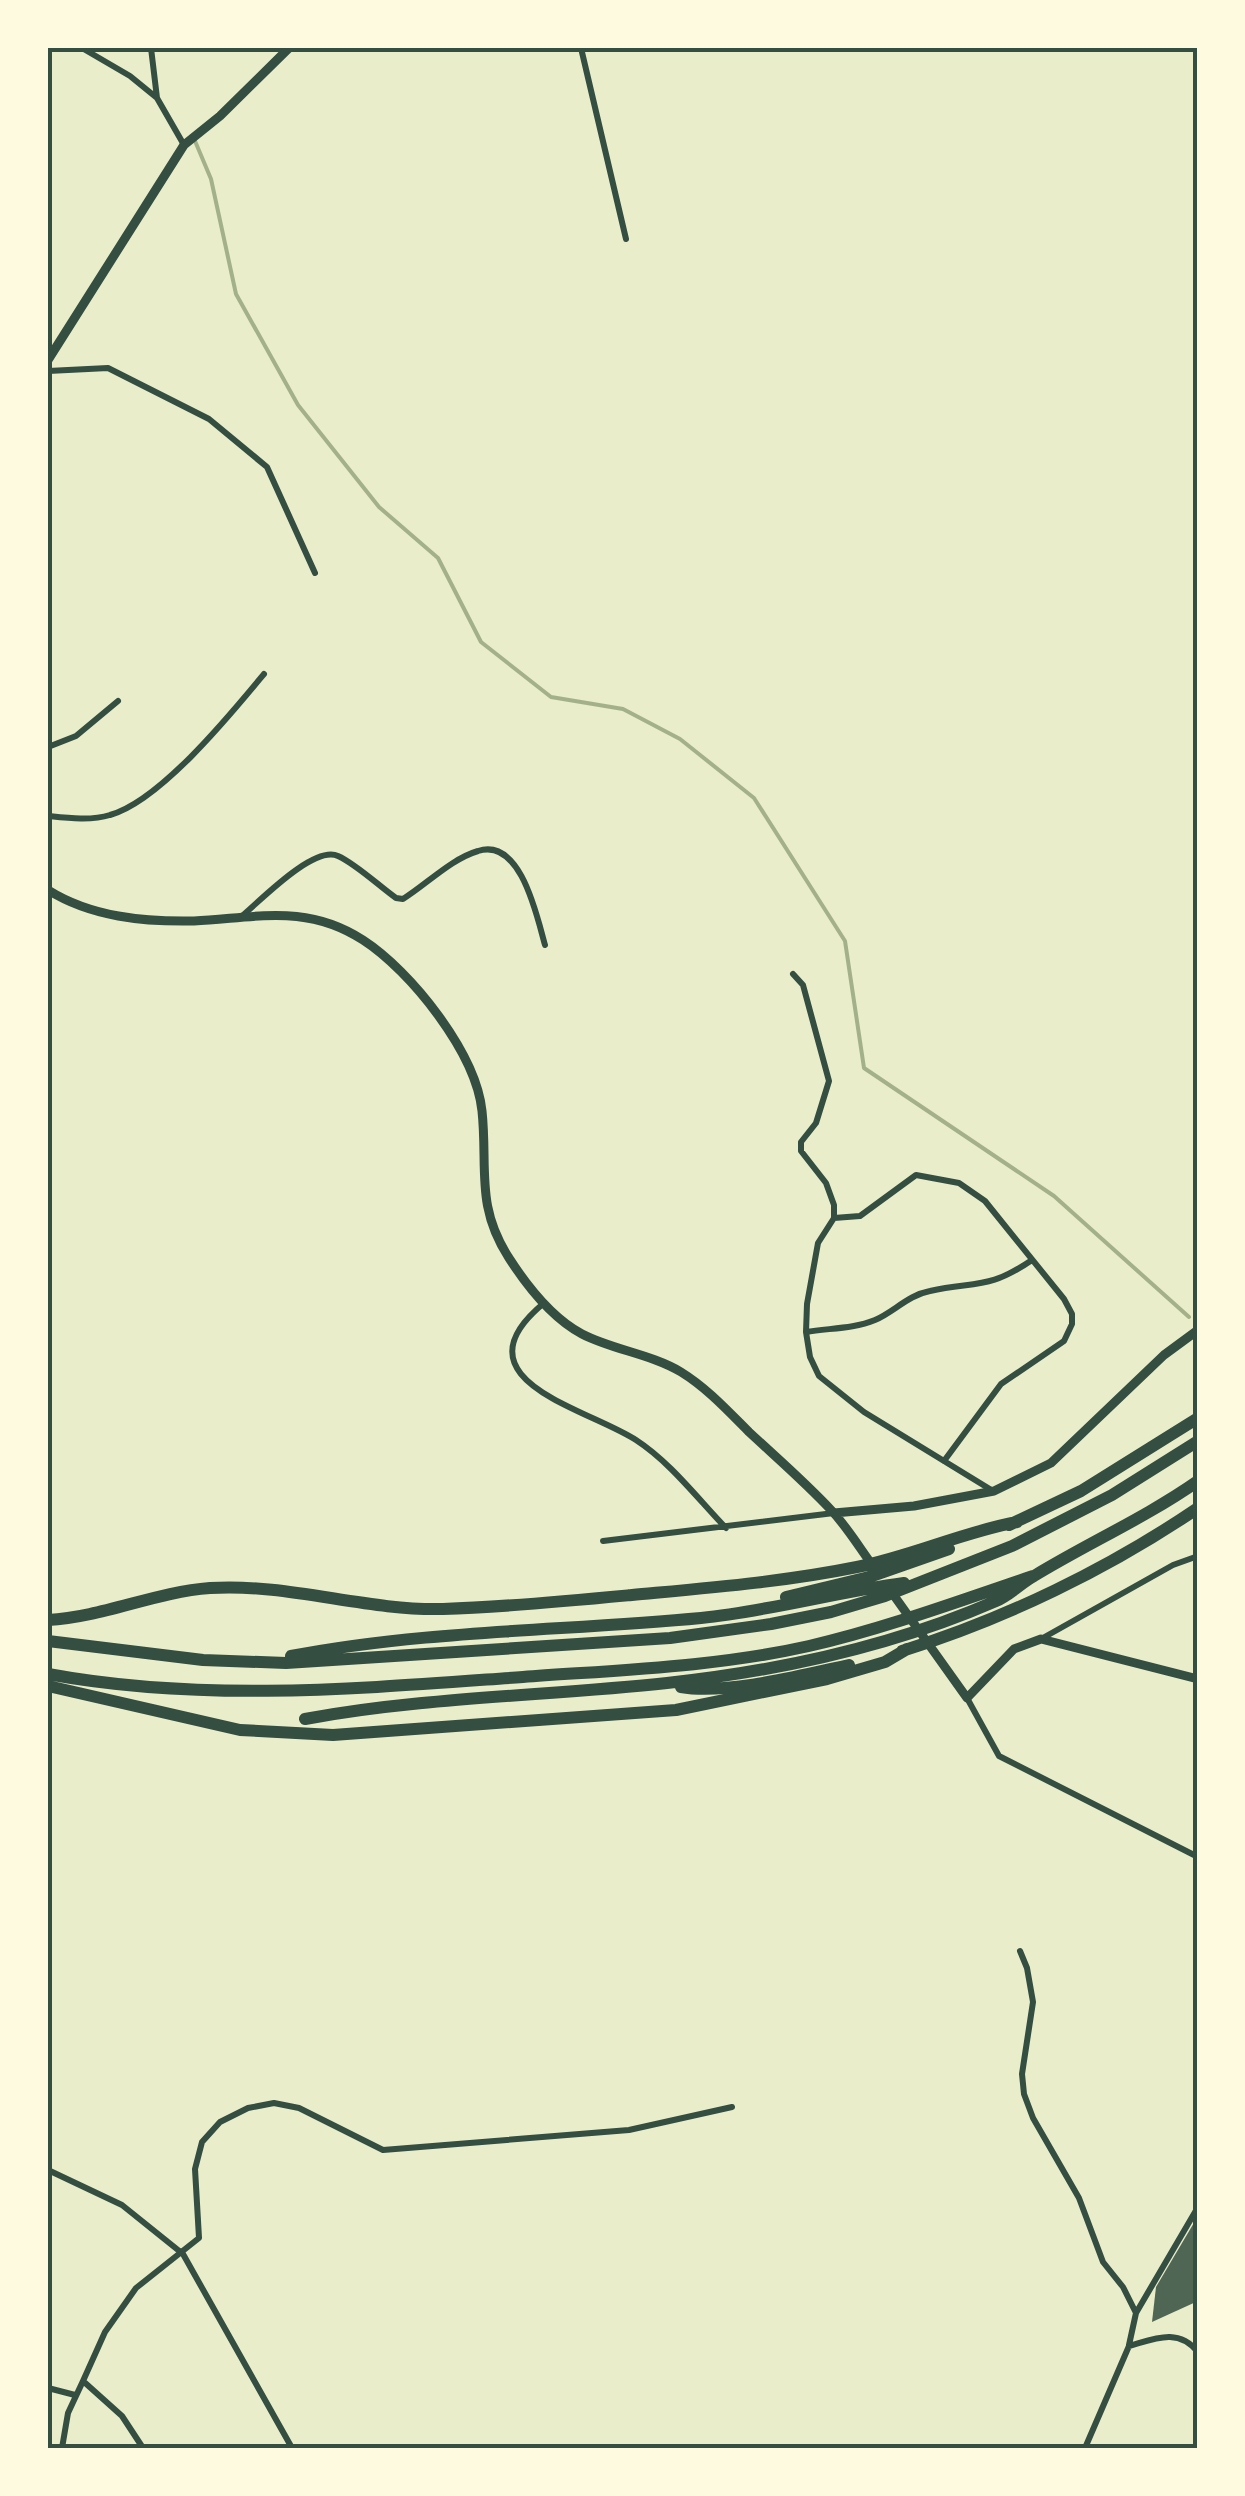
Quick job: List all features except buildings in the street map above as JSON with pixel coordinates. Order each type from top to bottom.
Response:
[{"type":"highway","points":[[702,1618],[737,1606],[869,1577],[1017,1522],[1081,1491],[1198,1418]]},
{"type":"highway","points":[[48,1642],[203,1660],[372,1660],[670,1638],[754,1626],[831,1612],[885,1596],[1012,1546],[1112,1495],[1198,1442]]},
{"type":"highway","points":[[305,1719],[378,1708],[664,1684],[756,1671],[866,1645],[1001,1599],[1033,1576],[1135,1522],[1198,1481]]},
{"type":"highway","points":[[664,1684],[697,1690],[772,1680],[906,1650],[992,1617],[1089,1572],[1198,1508]]},
{"type":"highway","points":[[48,1620],[207,1588],[288,1591],[383,1606],[441,1609],[717,1587],[861,1566],[988,1527],[1017,1522]]},
{"type":"highway","points":[[48,1674],[171,1688],[282,1690],[643,1668],[806,1647],[942,1608],[1033,1576]]},
{"type":"highway","points":[[289,1660],[388,1641],[702,1618],[921,1580]]},
{"type":"highway","points":[[48,1686],[240,1730],[334,1735],[676,1710],[812,1683],[885,1662],[906,1650]]},
{"type":"street","points":[[82,48],[130,76],[157,98],[184,146]]},
{"type":"street","points":[[151,48],[157,98]]},
{"type":"street","points":[[48,360],[184,146],[289,48]]},
{"type":"street","points":[[580,48],[626,239]]},
{"type":"street","points":[[48,371],[108,368],[209,419],[267,467],[315,573]]},
{"type":"street","points":[[48,816],[109,816],[144,798],[202,745],[264,674]]},
{"type":"street","points":[[48,746],[76,736],[118,701]]},
{"type":"street","points":[[240,916],[310,860],[324,854],[338,856],[396,898],[404,899],[480,850],[498,851],[519,870],[529,887],[546,945]]},
{"type":"street","points":[[48,890],[96,910],[148,921],[267,913],[328,922],[363,940],[398,968],[438,1016],[469,1067],[482,1108],[483,1193],[495,1231],[509,1258],[544,1303],[582,1334],[667,1365],[700,1385],[834,1513],[956,1681],[1000,1756],[1198,1858]]},
{"type":"street","points":[[794,974],[803,985],[828,1081],[816,1123],[801,1142],[801,1151],[826,1183],[834,1205],[834,1218],[818,1243],[807,1304],[810,1358],[819,1376],[864,1412],[994,1491]]},
{"type":"street","points":[[834,1218],[860,1216],[916,1175],[959,1183],[985,1201],[1072,1314],[1068,1335],[1055,1349],[1002,1384],[944,1461]]},
{"type":"street","points":[[806,1332],[848,1328],[877,1319],[914,1296],[996,1281],[1032,1260]]},
{"type":"street","points":[[544,1303],[525,1319],[513,1341],[518,1373],[534,1390],[637,1441],[726,1528]]},
{"type":"street","points":[[602,1541],[914,1506],[994,1491],[1051,1463],[1164,1355],[1198,1330]]},
{"type":"street","points":[[967,1698],[1014,1649],[1042,1640],[1172,1565],[1198,1556]]},
{"type":"street","points":[[1042,1640],[1198,1679]]},
{"type":"street","points":[[1020,1950],[1033,2002],[1022,2074],[1024,2094],[1033,2118],[1079,2198],[1104,2262],[1123,2286],[1136,2313]]},
{"type":"street","points":[[62,2448],[62,2434],[76,2395],[104,2332],[136,2288],[199,2238],[195,2169],[202,2142],[220,2122],[248,2108],[274,2102],[299,2108],[383,2150],[630,2130],[732,2108]]},
{"type":"street","points":[[48,2170],[122,2205],[183,2254],[292,2448]]},
{"type":"street","points":[[1085,2448],[1129,2346],[1136,2313],[1198,2207]]},
{"type":"street","points":[[1129,2346],[1169,2334],[1191,2344],[1198,2352]]},
{"type":"street","points":[[83,2381],[122,2416],[143,2448]]},
{"type":"street","points":[[48,2388],[76,2395]]},
{"type":"waterway","points":[[195,141],[211,179],[236,294],[298,405],[379,507],[438,558],[481,642],[551,697],[623,709],[680,739],[754,798],[845,941],[864,1068],[1054,1196],[1189,1317]]}]
